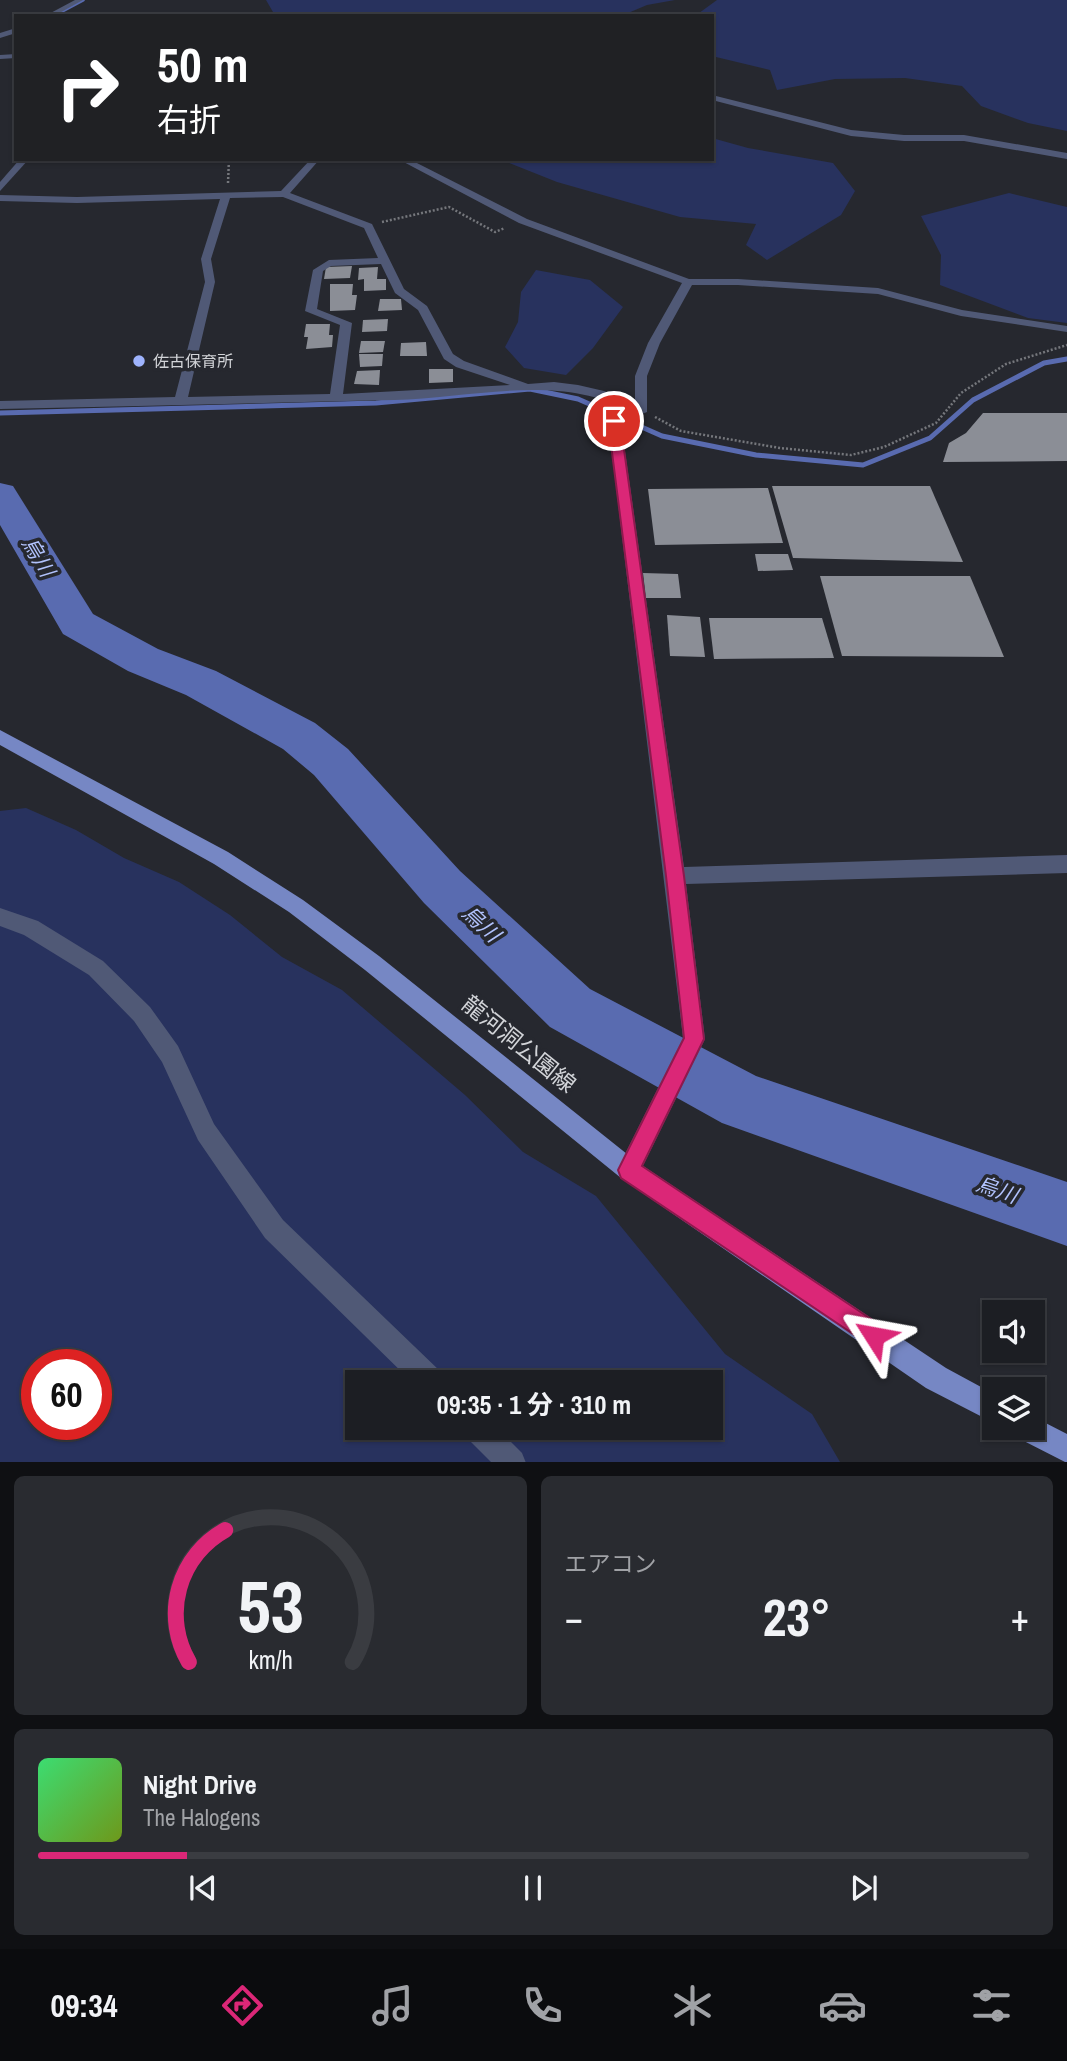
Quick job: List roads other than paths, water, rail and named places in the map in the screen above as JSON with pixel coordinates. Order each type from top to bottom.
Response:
[{"type":"main road","name":"龍河洞公園線","points":[[0,737],[221,858],[296,906],[372,963],[629,1170],[936,1378],[982,1403]]},
{"type":"main road","points":[[1045,1437],[1067,1449]]},
{"type":"street","points":[[52,14],[80,0]]},
{"type":"street","points":[[714,98],[851,133],[904,138],[964,138],[1067,156]]},
{"type":"street","points":[[0,188],[23,161]]},
{"type":"street","points":[[284,194],[314,161]]},
{"type":"street","points":[[406,161],[523,221],[688,282],[738,282],[878,291],[961,313],[1067,329]]},
{"type":"street","points":[[0,198],[89,200],[284,194],[368,226],[399,291],[423,308],[448,356],[460,364],[529,387]]},
{"type":"street","points":[[181,400],[210,282],[206,259],[226,195]]},
{"type":"street","points":[[336,397],[345,323],[311,311],[318,270],[329,263],[384,261]]},
{"type":"street","points":[[641,411],[641,376],[654,343],[688,282]]},
{"type":"street","points":[[0,405],[401,396],[529,387],[579,387],[614,397],[641,411]]},
{"type":"street","points":[[629,1170],[694,1039],[614,421],[641,411]]},
{"type":"street","points":[[675,876],[1067,864]]},
{"type":"street","points":[[0,917],[31,928],[96,968],[142,1014],[170,1054],[206,1132],[274,1229],[419,1370]]},
{"type":"street","points":[[489,1440],[512,1462]]},
{"type":"waterway","points":[[57,14],[83,0]]},
{"type":"waterway","points":[[0,413],[376,403],[530,389],[578,399],[662,436],[756,455],[863,465],[930,438],[973,400],[1044,363],[1067,359]]},
{"type":"waterway","name":"烏川","points":[[0,494],[78,624],[143,660],[201,683],[299,736],[331,762],[442,887],[570,1008],[743,1102],[1067,1214]]},
{"type":"place","name":"佐古保育所","points":[[139,361]]}]
